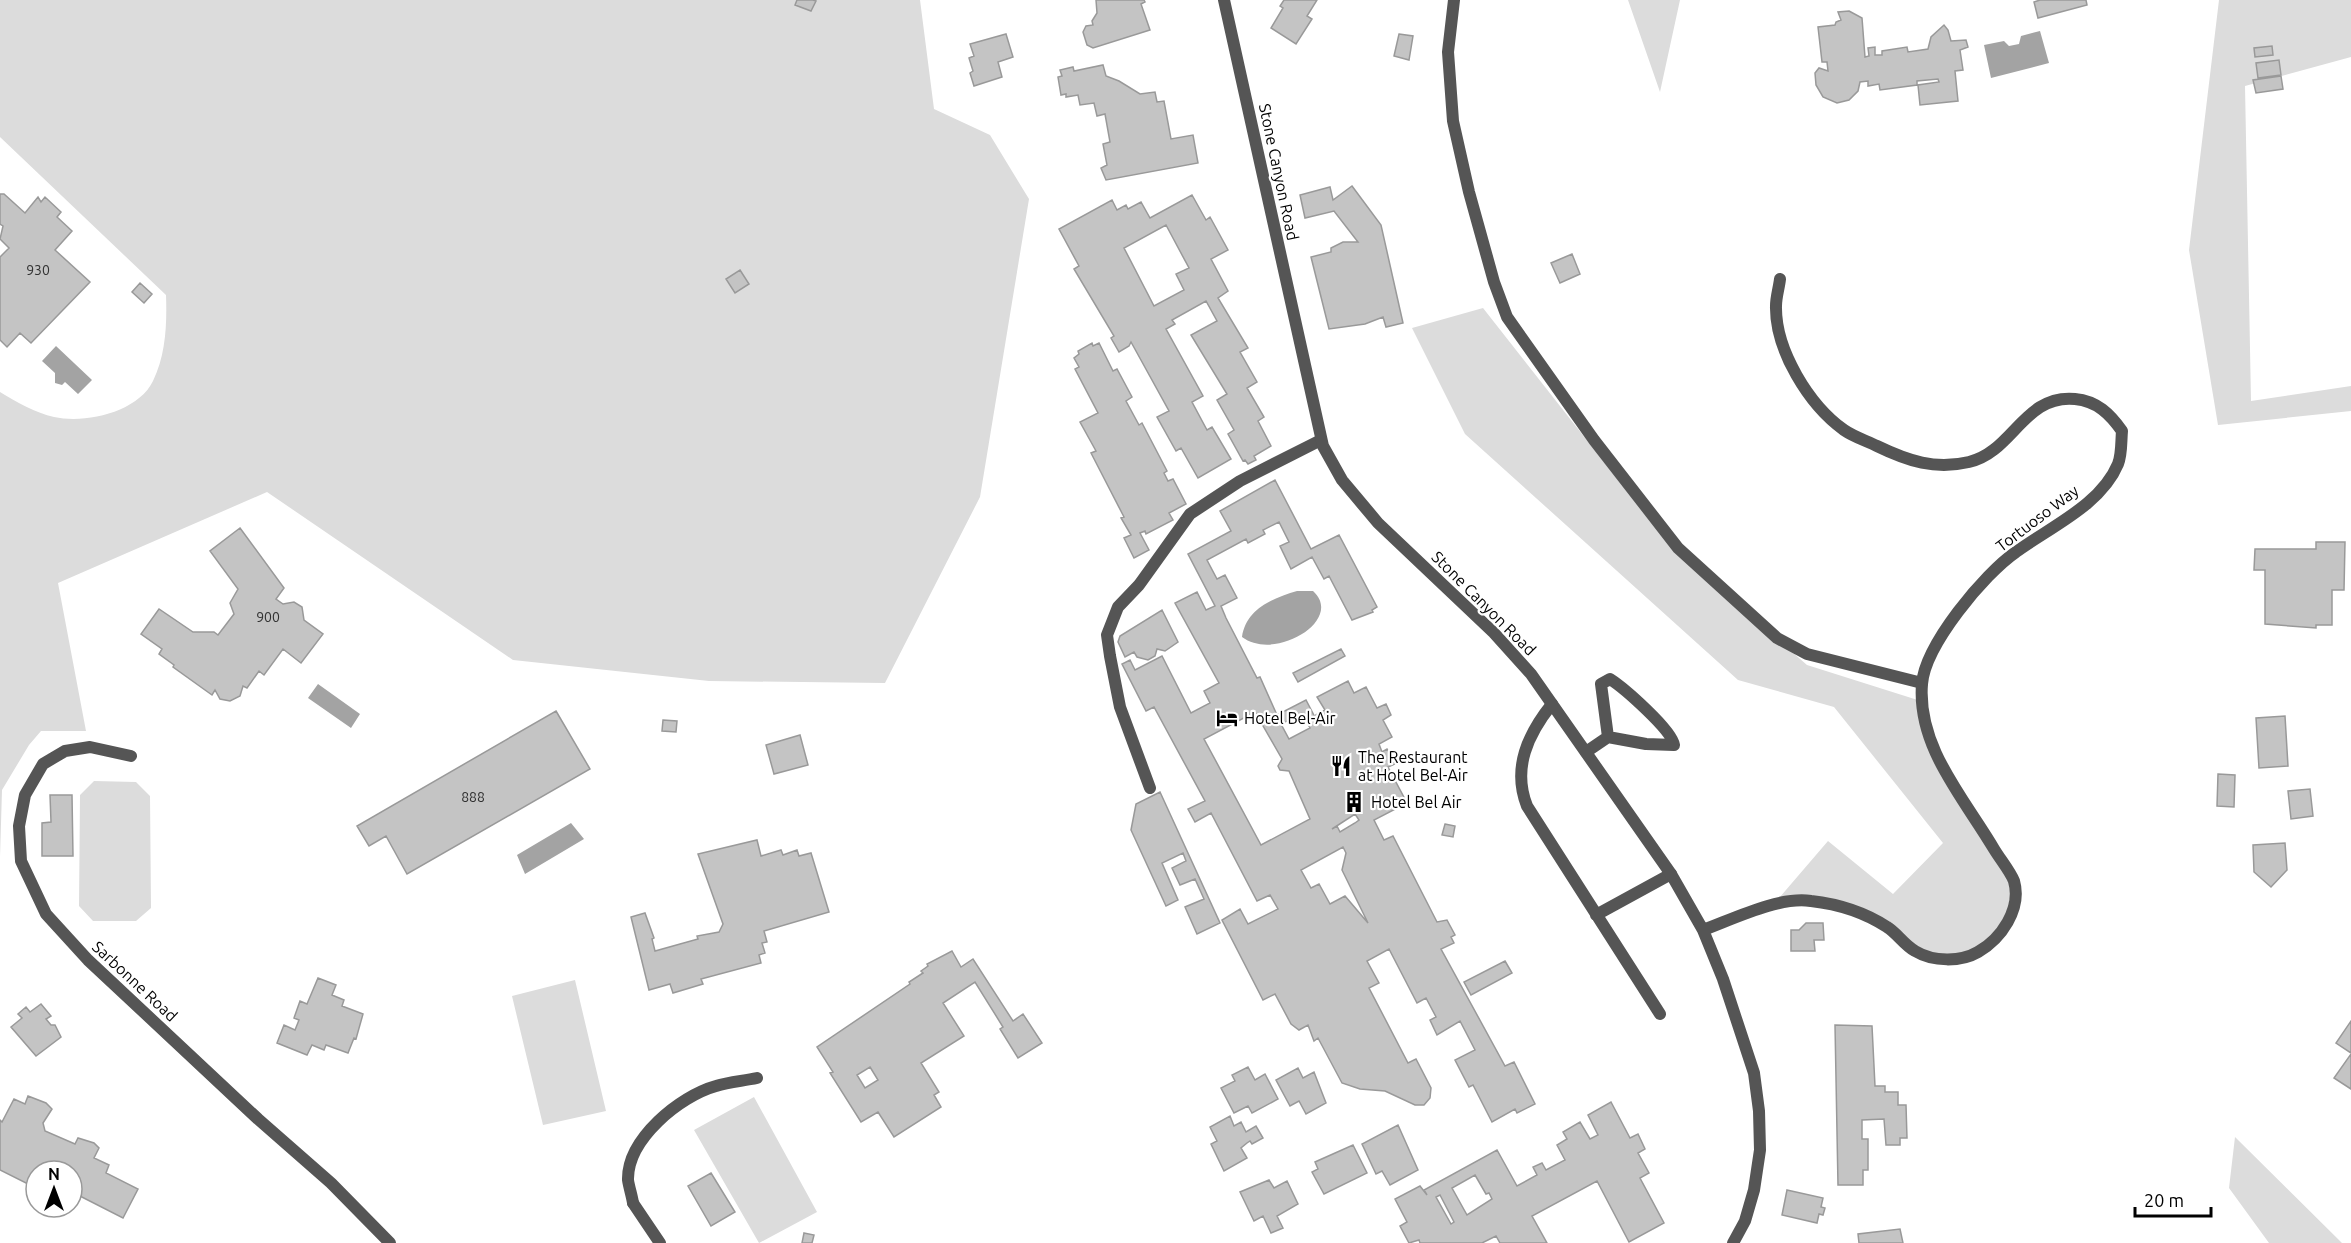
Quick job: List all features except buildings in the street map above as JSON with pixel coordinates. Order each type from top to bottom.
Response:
[{"type":"street","name":"Stone Canyon Road","points":[[1224,0],[1321,440],[1342,480],[1371,514],[1494,633],[1531,674],[1671,874],[1703,930],[1723,979],[1754,1073],[1759,1111],[1760,1150],[1754,1190],[1746,1221],[1733,1243]]},
{"type":"street","points":[[1454,0],[1448,52],[1453,121],[1475,215],[1494,282],[1507,317],[1594,440],[1678,548],[1777,638],[1807,654],[1922,683]]},
{"type":"street","name":"Tortuoso Way","points":[[1703,930],[1773,905],[1808,900],[1850,908],[1887,927],[1916,952],[1948,961],[1977,953],[2001,935],[2013,909],[2014,882],[1948,776],[1926,733],[1922,683],[1935,644],[1958,611],[2013,554],[2078,510],[2104,487],[2119,462],[2122,431],[2107,410],[2075,399],[2046,403],[2023,418],[2001,446],[1971,462],[1939,466],[1905,459],[1845,430],[1814,399],[1792,370],[1780,338],[1776,306],[1780,279]]},
{"type":"street","points":[[1150,788],[1120,707],[1110,656],[1107,635],[1118,607],[1139,585],[1190,514],[1240,481],[1321,440]]},
{"type":"street","points":[[1586,752],[1608,737],[1646,744],[1674,745],[1666,732],[1624,688],[1610,679],[1601,684],[1608,737]]},
{"type":"street","points":[[1552,704],[1528,739],[1522,765],[1523,795],[1527,806],[1660,1014]]},
{"type":"street","name":"Sarbonne Road","points":[[131,756],[90,747],[65,751],[43,764],[25,795],[19,826],[21,861],[46,914],[88,960],[258,1119],[331,1183],[390,1243]]},
{"type":"street","points":[[1596,915],[1671,874]]},
{"type":"street","points":[[660,1243],[633,1203],[628,1179],[634,1156],[649,1131],[681,1101],[714,1086],[757,1078]]},
{"type":"shaded area","points":[[0,0],[920,0],[934,109],[990,135],[1029,199],[980,497],[885,683],[709,681],[513,660],[267,492],[58,583],[86,731],[41,731],[29,745],[2,790],[0,857],[0,392],[40,413],[67,419],[95,417],[124,408],[136,401],[153,381],[161,360],[166,328],[166,295],[0,137]]},
{"type":"shaded area","points":[[1628,0],[1680,0],[1660,92]]},
{"type":"shaded area","points":[[2219,0],[2351,0],[2351,57],[2245,86],[2251,401],[2351,386],[2351,411],[2218,425],[2189,250]]},
{"type":"shaded area","points":[[2040,31],[2049,63],[1991,78],[1984,45],[2004,41],[2009,46],[2019,44],[2021,36]]},
{"type":"shaded area","points":[[1483,308],[1670,546],[1807,665],[1924,702],[1926,733],[2014,882],[2001,935],[1948,961],[1916,952],[1850,908],[1773,905],[1828,841],[1893,894],[1943,843],[1834,707],[1738,680],[1465,434],[1412,328]]},
{"type":"shaded area","points":[[56,346],[92,380],[78,394],[65,382],[62,385],[55,383],[55,373],[42,361]]},
{"type":"shaded area","points":[[1297,591],[1313,591],[1320,602],[1320,614],[1313,625],[1302,634],[1287,641],[1272,644],[1256,643],[1242,637],[1249,619],[1262,606]]},
{"type":"shaded area","points":[[318,684],[360,714],[351,728],[308,698]]},
{"type":"shaded area","points":[[94,781],[136,782],[150,796],[151,908],[136,921],[93,921],[79,906],[80,795]]},
{"type":"shaded area","points":[[571,823],[584,839],[525,874],[517,855]]},
{"type":"shaded area","points":[[575,980],[606,1111],[543,1125],[512,996]]},
{"type":"shaded area","points":[[754,1097],[817,1212],[759,1243],[694,1130]]},
{"type":"shaded area","points":[[2235,1137],[2342,1243],[2269,1243],[2229,1188]]},
{"type":"place","name":"Hotel Bel-Air","points":[[1227,718]]},
{"type":"place","name":"The Restaurant at Hotel Bel-Air","points":[[1341,766]]},
{"type":"place","name":"Hotel Bel Air","points":[[1354,802]]}]
